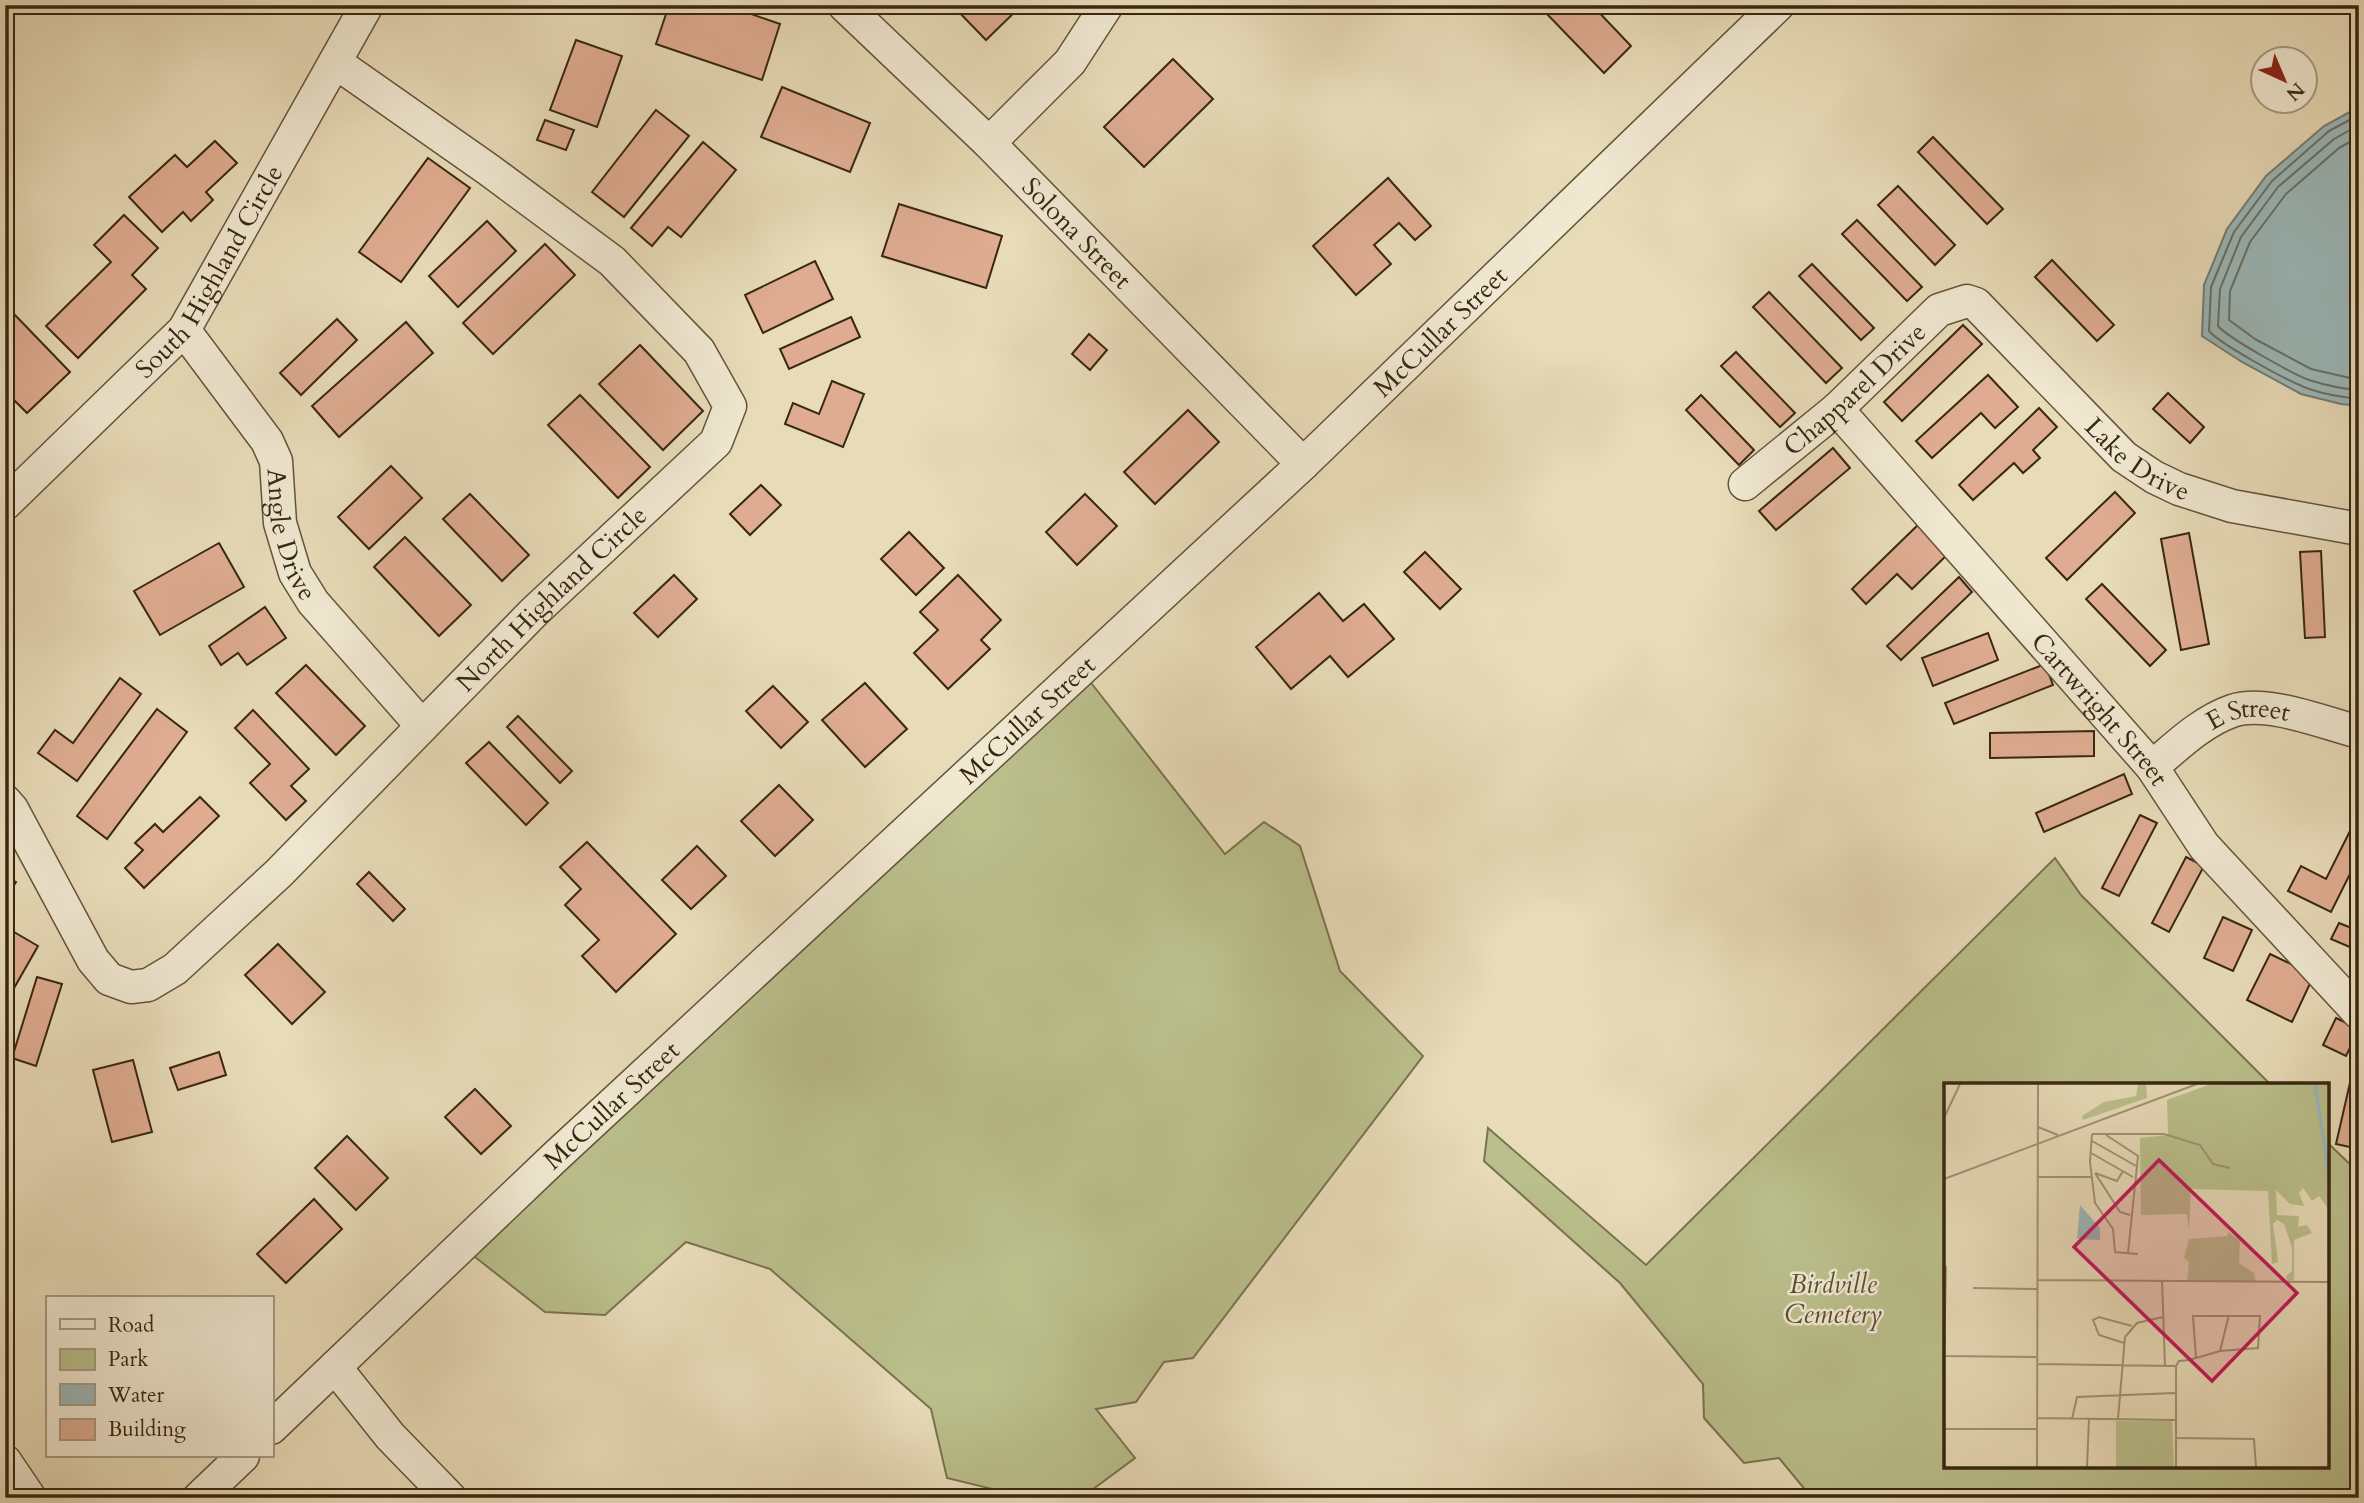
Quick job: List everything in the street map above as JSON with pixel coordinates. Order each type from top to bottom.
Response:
[{"type":"street","name":"South Highland Circle","points":[[5,505],[184,330],[367,5]]},
{"type":"street","name":"Solona Street","points":[[844,5],[989,143],[1303,464]]},
{"type":"street","points":[[989,143],[1070,62],[1107,5]]},
{"type":"street","name":"McCullar Street","points":[[273,1426],[554,1158],[1303,464],[1778,5]]},
{"type":"street","name":"North Highland Circle","points":[[9,805],[93,960],[109,979],[131,987],[148,985],[175,969],[279,873],[534,612],[716,442],[730,406],[699,351],[612,261],[489,170],[335,62]]},
{"type":"street","name":"Chapparel Drive","points":[[1745,484],[1837,409],[1939,310],[1967,301]]},
{"type":"street","name":"Lake Drive","points":[[1967,301],[1976,304],[2124,457],[2154,477],[2179,489],[2232,506],[2359,529]]},
{"type":"street","name":"Angle Drive","points":[[184,330],[267,441],[276,461],[280,523],[295,573],[313,603],[422,726]]},
{"type":"street","name":"Cartwright Street","points":[[1837,409],[2152,767],[2204,846],[2359,1013]]},
{"type":"street","name":"E Street","points":[[2152,767],[2196,730],[2233,711],[2270,708],[2359,732]]},
{"type":"street","points":[[335,1367],[390,1436],[450,1498]]},
{"type":"street","points":[[199,1498],[241,1458]]},
{"type":"street","points":[[5,1461],[30,1498]]},
{"type":"green space","points":[[1081,670],[1225,854],[1264,822],[1300,846],[1340,971],[1423,1056],[1193,1358],[1164,1362],[1136,1402],[1096,1409],[1135,1458],[1081,1498],[1029,1498],[947,1478],[931,1409],[770,1269],[686,1242],[605,1315],[545,1312],[461,1246]]},
{"type":"green space","name":"Birdville Cemetery","points":[[2055,858],[2081,895],[2269,1083],[1944,1083],[1944,1468],[2329,1468],[2329,1144],[2359,1173],[2359,1498],[1812,1498],[1779,1458],[1744,1463],[1704,1418],[1703,1384],[1620,1283],[1484,1161],[1488,1128],[1646,1265]]},
{"type":"water","points":[[2359,107],[2359,406],[2301,394],[2242,362],[2202,336],[2204,285],[2227,229],[2266,176],[2324,126]]},
{"type":"building","points":[[669,5],[725,5],[780,24],[762,80],[656,44]]},
{"type":"building","points":[[952,5],[1022,5],[986,40]]},
{"type":"building","points":[[1554,5],[1592,5],[1631,46],[1604,73],[1546,13]]},
{"type":"building","points":[[576,40],[622,56],[597,127],[550,110]]},
{"type":"building","points":[[1173,59],[1213,99],[1144,167],[1104,127]]},
{"type":"building","points":[[782,87],[870,123],[850,172],[761,137]]},
{"type":"building","points":[[656,110],[689,136],[624,217],[592,192]]},
{"type":"building","points":[[545,120],[574,130],[566,150],[537,140]]},
{"type":"building","points":[[1933,137],[2003,209],[1987,224],[1918,152]]},
{"type":"building","points":[[215,141],[237,163],[206,192],[213,200],[191,221],[183,212],[162,232],[129,197],[175,155],[187,167]]},
{"type":"building","points":[[703,142],[736,170],[681,237],[668,227],[652,246],[631,228]]},
{"type":"building","points":[[428,158],[470,188],[401,282],[359,252]]},
{"type":"building","points":[[1388,178],[1431,226],[1415,240],[1399,223],[1374,245],[1391,264],[1356,295],[1313,246]]},
{"type":"building","points":[[1898,186],[1955,245],[1935,265],[1878,205]]},
{"type":"building","points":[[899,204],[1002,236],[986,288],[882,256]]},
{"type":"building","points":[[124,215],[158,248],[132,275],[146,289],[78,358],[46,326],[111,262],[94,245]]},
{"type":"building","points":[[1857,220],[1922,287],[1907,301],[1842,234]]},
{"type":"building","points":[[487,221],[516,251],[458,307],[429,276]]},
{"type":"building","points":[[545,244],[575,275],[493,354],[463,323]]},
{"type":"building","points":[[2052,260],[2114,325],[2097,341],[2035,277]]},
{"type":"building","points":[[815,261],[833,299],[763,333],[745,295]]},
{"type":"building","points":[[1812,264],[1874,328],[1861,340],[1799,276]]},
{"type":"building","points":[[1769,292],[1842,368],[1826,383],[1753,307]]},
{"type":"building","points":[[14,314],[70,372],[27,413],[5,391],[5,323]]},
{"type":"building","points":[[851,317],[860,337],[789,369],[780,349]]},
{"type":"building","points":[[337,319],[357,340],[301,395],[280,373]]},
{"type":"building","points":[[406,322],[433,353],[339,437],[312,406]]},
{"type":"building","points":[[1963,325],[1982,344],[1902,421],[1884,402]]},
{"type":"building","points":[[1089,334],[1107,350],[1090,370],[1072,354]]},
{"type":"building","points":[[640,345],[703,411],[663,450],[599,384]]},
{"type":"building","points":[[1736,352],[1795,413],[1780,427],[1721,366]]},
{"type":"building","points":[[1988,375],[2018,407],[1995,428],[1981,413],[1932,458],[1916,441]]},
{"type":"building","points":[[832,381],[864,394],[843,447],[785,424],[793,403],[819,414]]},
{"type":"building","points":[[2168,393],[2204,427],[2190,443],[2153,409]]},
{"type":"building","points":[[580,395],[650,467],[618,498],[548,425]]},
{"type":"building","points":[[1701,395],[1754,450],[1739,465],[1686,410]]},
{"type":"building","points":[[2039,408],[2057,427],[2033,450],[2040,458],[2023,473],[2014,463],[1973,500],[1959,485]]},
{"type":"building","points":[[1188,410],[1219,442],[1155,504],[1124,472]]},
{"type":"building","points":[[5,414],[14,424],[5,433]]},
{"type":"building","points":[[1833,448],[1850,468],[1776,530],[1759,511]]},
{"type":"building","points":[[391,466],[422,498],[369,549],[338,517]]},
{"type":"building","points":[[761,485],[781,505],[750,535],[730,514]]},
{"type":"building","points":[[2115,492],[2135,513],[2067,580],[2046,558]]},
{"type":"building","points":[[470,494],[529,555],[502,581],[443,519]]},
{"type":"building","points":[[1085,494],[1117,526],[1077,565],[1046,532]]},
{"type":"building","points":[[1921,522],[1950,552],[1912,589],[1897,574],[1866,604],[1852,589]]},
{"type":"building","points":[[909,532],[944,568],[916,595],[881,559]]},
{"type":"building","points":[[2189,533],[2209,644],[2181,650],[2161,539]]},
{"type":"building","points":[[405,537],[471,605],[439,636],[374,567]]},
{"type":"building","points":[[219,543],[244,587],[160,635],[134,591]]},
{"type":"building","points":[[2321,551],[2325,637],[2305,638],[2300,552]]},
{"type":"building","points":[[1425,552],[1461,589],[1440,609],[1404,572]]},
{"type":"building","points":[[2354,553],[2359,553],[2359,648],[2355,648]]},
{"type":"building","points":[[674,575],[697,599],[658,637],[634,613]]},
{"type":"building","points":[[958,575],[1001,620],[981,640],[990,649],[948,689],[914,653],[938,630],[920,612]]},
{"type":"building","points":[[1959,577],[1972,592],[1901,660],[1887,646]]},
{"type":"building","points":[[2102,584],[2166,650],[2150,666],[2086,599]]},
{"type":"building","points":[[1319,593],[1343,621],[1364,604],[1394,639],[1348,677],[1330,656],[1291,689],[1256,647]]},
{"type":"building","points":[[265,607],[286,638],[247,665],[238,653],[221,665],[209,646]]},
{"type":"building","points":[[1988,633],[1998,660],[1933,686],[1922,658]]},
{"type":"building","points":[[2045,664],[2053,685],[1954,724],[1945,703]]},
{"type":"building","points":[[306,665],[365,726],[336,755],[276,693]]},
{"type":"building","points":[[120,678],[141,694],[77,781],[38,753],[55,730],[73,743]]},
{"type":"building","points":[[865,683],[907,729],[865,767],[822,720]]},
{"type":"building","points":[[773,686],[808,722],[781,748],[746,711]]},
{"type":"building","points":[[157,709],[187,732],[107,839],[77,816]]},
{"type":"building","points":[[253,710],[309,769],[291,786],[306,801],[286,820],[250,783],[270,764],[235,728]]},
{"type":"building","points":[[518,716],[572,771],[560,783],[507,727]]},
{"type":"building","points":[[2094,731],[2094,756],[1990,758],[1990,733]]},
{"type":"building","points":[[489,742],[548,803],[526,825],[466,763]]},
{"type":"building","points":[[2124,774],[2132,794],[2044,832],[2036,813]]},
{"type":"building","points":[[779,785],[813,820],[775,856],[741,821]]},
{"type":"building","points":[[200,797],[219,816],[144,888],[125,868],[143,850],[135,843],[155,824],[163,832]]},
{"type":"building","points":[[2140,815],[2157,823],[2119,896],[2102,888]]},
{"type":"building","points":[[2354,823],[2359,826],[2359,856],[2331,912],[2288,891],[2301,866],[2326,879]]},
{"type":"building","points":[[587,842],[676,934],[616,992],[582,956],[599,940],[565,905],[581,889],[560,867]]},
{"type":"building","points":[[697,846],[726,876],[691,909],[662,880]]},
{"type":"building","points":[[2186,857],[2204,866],[2169,932],[2152,923]]},
{"type":"building","points":[[369,872],[405,909],[393,921],[357,884]]},
{"type":"building","points":[[5,876],[16,882],[5,899]]},
{"type":"building","points":[[2223,917],[2252,930],[2233,971],[2204,958]]},
{"type":"building","points":[[2339,923],[2359,931],[2359,951],[2331,939]]},
{"type":"building","points":[[14,932],[38,946],[5,1004],[5,948]]},
{"type":"building","points":[[278,944],[325,992],[292,1024],[245,975]]},
{"type":"building","points":[[2270,954],[2314,975],[2292,1022],[2247,1000]]},
{"type":"building","points":[[37,977],[62,984],[36,1066],[12,1058]]},
{"type":"building","points":[[2336,1018],[2359,1029],[2346,1056],[2323,1045]]},
{"type":"building","points":[[219,1052],[226,1075],[178,1090],[170,1068]]},
{"type":"building","points":[[133,1060],[152,1132],[112,1142],[93,1070]]},
{"type":"building","points":[[2352,1074],[2359,1076],[2359,1149],[2336,1144]]},
{"type":"building","points":[[475,1089],[511,1126],[481,1154],[445,1117]]},
{"type":"building","points":[[347,1136],[388,1178],[356,1210],[315,1168]]},
{"type":"building","points":[[314,1199],[342,1229],[286,1283],[257,1254]]}]
